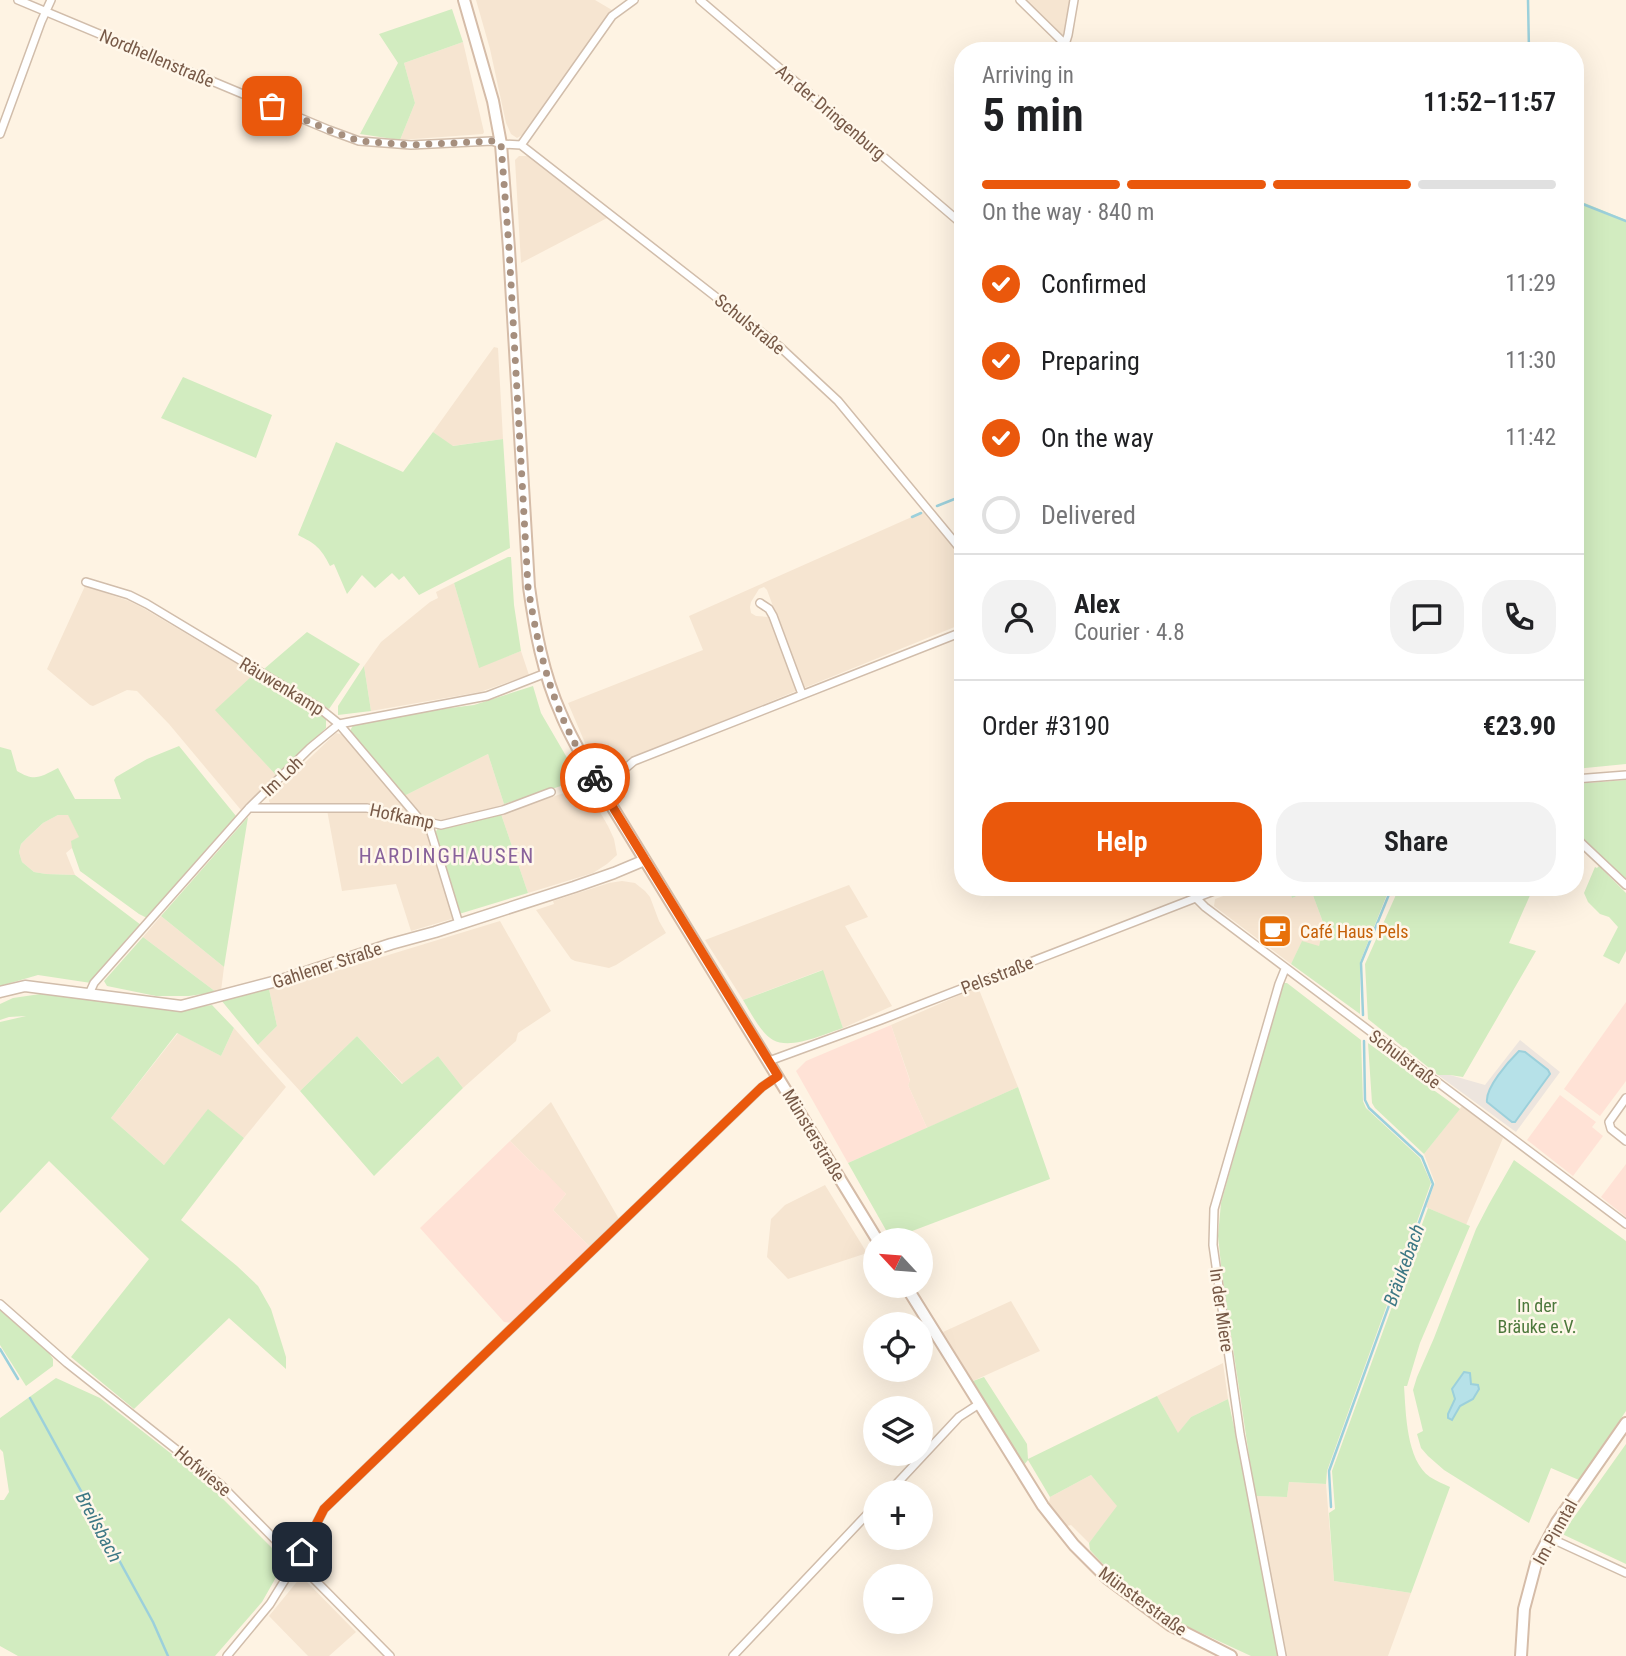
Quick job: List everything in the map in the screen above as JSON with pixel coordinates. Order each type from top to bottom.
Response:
[{"type":"main road","name":"Münsterstraße","points":[[464,0],[493,101],[501,144],[528,587],[546,673],[578,749],[870,1228]]},
{"type":"main road","name":"Münsterstraße","points":[[913,1298],[1043,1506],[1074,1545],[1108,1579],[1170,1625],[1231,1656]]},
{"type":"main road","name":"Im Pinntal","points":[[1521,1656],[1524,1609],[1537,1560],[1569,1503],[1626,1423]]},
{"type":"street","name":"Nordhellenstraße","points":[[18,0],[359,141],[411,145],[492,141],[501,144]]},
{"type":"street","points":[[0,134],[51,0]]},
{"type":"street","points":[[501,144],[521,145],[612,16],[634,0]]},
{"type":"street","name":"An der Dringenburg","points":[[700,0],[954,217]]},
{"type":"street","points":[[1020,0],[1059,42]]},
{"type":"street","points":[[1066,42],[1074,0]]},
{"type":"street","name":"Schulstraße","points":[[521,145],[780,347],[838,401],[954,541]]},
{"type":"street","name":"Räuwenkamp","points":[[86,583],[129,595],[147,604],[318,707],[339,723],[430,829],[459,924]]},
{"type":"street","points":[[760,603],[769,609],[773,616],[802,694]]},
{"type":"street","points":[[621,772],[634,761],[954,635]]},
{"type":"street","points":[[339,723],[487,696],[546,673]]},
{"type":"street","name":"Im Loh","points":[[89,994],[94,983],[249,808],[339,723]]},
{"type":"street","points":[[1584,778],[1626,775]]},
{"type":"street","name":"Hofkamp","points":[[249,808],[367,808],[441,825],[503,810],[551,792]]},
{"type":"street","points":[[1584,846],[1626,886]]},
{"type":"street","name":"Gahlener Straße","points":[[0,992],[25,986],[181,1006],[288,978],[574,887],[645,860]]},
{"type":"street","name":"Pelsstraße","points":[[769,1061],[1198,896]]},
{"type":"street","name":"Schulstraße","points":[[1195,897],[1285,969],[1626,1224]]},
{"type":"street","name":"In der Miere","points":[[1282,1656],[1240,1434],[1213,1245],[1214,1209],[1285,969]]},
{"type":"street","points":[[227,1656],[270,1604],[324,1509],[762,1087],[778,1076]]},
{"type":"street","points":[[1626,1098],[1609,1122],[1611,1129],[1626,1141]]},
{"type":"street","name":"Hofwiese","points":[[0,1304],[68,1363],[221,1485],[390,1656]]},
{"type":"street","points":[[900,1480],[960,1417],[978,1404]]},
{"type":"street","points":[[733,1656],[863,1519]]},
{"type":"street","points":[[1548,1537],[1626,1573]]},
{"type":"shaded area","points":[[476,0],[595,0],[612,10],[524,134],[517,138],[511,134],[506,123]]},
{"type":"shaded area","points":[[1024,0],[1070,0],[1065,34],[1061,36]]},
{"type":"shaded area","points":[[463,42],[483,134],[400,140],[415,103],[404,63]]},
{"type":"shaded area","points":[[519,156],[529,156],[609,217],[521,263],[515,160]]},
{"type":"shaded area","points":[[494,347],[498,348],[503,439],[452,446],[433,432]]},
{"type":"shaded area","points":[[923,512],[954,549],[954,627],[804,688],[767,590],[764,587],[759,589],[751,602],[751,613],[769,617],[796,691],[601,771],[585,743],[568,703],[703,650],[689,616]]},
{"type":"shaded area","points":[[454,583],[479,667],[521,651],[529,675],[480,692],[371,711],[364,666],[381,642],[438,598],[436,592]]},
{"type":"shaded area","points":[[85,586],[143,608],[254,674],[216,710],[276,775],[241,810],[169,724],[137,691],[127,690],[93,706],[47,669]]},
{"type":"shaded area","points":[[336,733],[344,735],[408,811],[408,815],[368,806],[271,805],[270,796]]},
{"type":"shaded area","points":[[488,754],[504,804],[461,818],[433,821],[421,816],[404,796]]},
{"type":"shaded area","points":[[585,786],[608,826],[617,855],[593,873],[528,893],[501,814]]},
{"type":"shaded area","points":[[327,810],[369,811],[420,824],[432,843],[455,918],[411,931],[396,884],[342,891]]},
{"type":"shaded area","points":[[68,814],[80,838],[72,841],[72,848],[66,853],[75,875],[34,872],[22,862],[19,852],[21,844],[43,823],[58,815]]},
{"type":"shaded area","points":[[622,881],[635,883],[645,891],[666,933],[609,968],[571,959],[536,910],[554,904],[553,901]]},
{"type":"shaded area","points":[[849,885],[868,917],[845,926],[892,1006],[843,1028],[822,970],[743,1000],[705,940]]},
{"type":"shaded area","points":[[1223,896],[1313,896],[1324,925],[1319,947],[1302,942],[1291,964],[1214,906],[1215,899]]},
{"type":"shaded area","points":[[161,916],[224,967],[221,991],[216,992],[143,937]]},
{"type":"shaded area","points":[[500,921],[551,1011],[518,1033],[516,1041],[463,1088],[438,1056],[403,1084],[357,1036],[300,1091],[258,1045],[277,1026],[269,989]]},
{"type":"shaded area","points":[[978,987],[1018,1087],[927,1128],[908,1085],[910,1080],[891,1025]]},
{"type":"shaded area","points":[[1626,1002],[1626,1081],[1600,1116],[1564,1089]]},
{"type":"shaded area","points":[[891,1025],[910,1081],[908,1085],[927,1128],[848,1163],[796,1071],[806,1061]]},
{"type":"shaded area","points":[[234,1028],[286,1087],[244,1138],[208,1110],[164,1165],[111,1118],[178,1033],[221,1056]]},
{"type":"shaded area","points":[[1520,1040],[1560,1072],[1516,1132],[1438,1075],[1450,1075],[1485,1085]]},
{"type":"shaded area","points":[[1560,1095],[1596,1122],[1592,1127],[1603,1136],[1573,1176],[1527,1140]]},
{"type":"shaded area","points":[[551,1102],[619,1219],[590,1247],[553,1210],[566,1194],[510,1141]]},
{"type":"shaded area","points":[[1462,1106],[1503,1138],[1466,1225],[1426,1207],[1435,1183],[1424,1154]]},
{"type":"shaded area","points":[[510,1141],[566,1194],[553,1210],[590,1247],[511,1323],[504,1322],[420,1228]]},
{"type":"shaded area","points":[[1626,1164],[1626,1217],[1601,1197]]},
{"type":"shaded area","points":[[825,1185],[863,1247],[863,1254],[788,1279],[767,1257],[771,1219],[785,1205]]},
{"type":"shaded area","points":[[1011,1301],[1040,1351],[973,1381],[943,1332]]},
{"type":"shaded area","points":[[1223,1363],[1228,1399],[1191,1417],[1178,1434],[1157,1396]]},
{"type":"shaded area","points":[[1091,1475],[1118,1506],[1089,1543],[1071,1525],[1067,1526],[1049,1503],[1050,1497]]},
{"type":"shaded area","points":[[1289,1482],[1326,1484],[1334,1581],[1411,1593],[1388,1656],[1285,1656],[1255,1496],[1287,1497]]},
{"type":"shaded area","points":[[300,1578],[356,1632],[329,1656],[308,1656],[269,1616]]},
{"type":"green space","points":[[452,9],[463,42],[404,63],[415,103],[400,140],[360,134],[398,63],[379,34]]},
{"type":"green space","points":[[1584,203],[1626,220],[1626,764],[1584,768]]},
{"type":"green space","points":[[183,377],[272,415],[256,458],[161,418]]},
{"type":"green space","points":[[433,432],[453,446],[503,439],[510,548],[419,595],[404,576],[399,580],[392,573],[375,588],[362,575],[347,594],[334,564],[330,566],[317,547],[298,535],[336,442],[403,472]]},
{"type":"green space","points":[[511,557],[521,651],[479,668],[454,583]]},
{"type":"green space","points":[[307,632],[360,664],[329,709],[264,669]]},
{"type":"green space","points":[[364,666],[371,711],[338,715],[338,706]]},
{"type":"green space","points":[[254,674],[326,718],[326,728],[276,775],[215,710]]},
{"type":"green space","points":[[533,686],[541,713],[580,780],[504,804],[488,754],[404,796],[350,731],[353,725],[474,705]]},
{"type":"green space","points":[[179,746],[236,816],[147,918],[80,871],[71,841],[79,837],[68,815],[58,815],[43,823],[21,844],[19,852],[22,862],[34,872],[75,875],[141,925],[91,983],[38,975],[0,986],[0,747],[11,750],[17,771],[28,776],[42,776],[58,768],[75,799],[121,799],[114,780],[116,777],[147,759]]},
{"type":"green space","points":[[1626,780],[1626,881],[1584,841],[1584,783]]},
{"type":"green space","points":[[501,814],[528,893],[459,914],[435,833],[438,828],[466,824]]},
{"type":"green space","points":[[248,817],[224,967],[161,916]]},
{"type":"green space","points":[[1599,866],[1626,893],[1626,951],[1619,964],[1603,956],[1618,927],[1588,902],[1584,893],[1595,867]]},
{"type":"green space","points":[[1313,896],[1386,896],[1360,962],[1360,1014],[1291,964],[1302,941],[1319,946],[1324,925]]},
{"type":"green space","points":[[1530,896],[1509,943],[1536,951],[1463,1077],[1438,1075],[1368,1019],[1365,964],[1395,897]]},
{"type":"green space","points":[[143,937],[216,992],[189,996],[156,996],[107,986],[104,981]]},
{"type":"green space","points":[[823,970],[843,1028],[798,1042],[780,1043],[768,1037],[743,1000]]},
{"type":"green space","points":[[1283,983],[1287,983],[1361,1040],[1363,1101],[1366,1108],[1420,1158],[1431,1183],[1327,1471],[1326,1484],[1289,1482],[1287,1497],[1255,1496],[1218,1236],[1221,1203]]},
{"type":"green space","points":[[269,989],[277,1026],[258,1045],[221,1000]]},
{"type":"green space","points":[[47,993],[182,1009],[212,1005],[234,1028],[221,1056],[177,1033],[111,1118],[164,1165],[208,1109],[244,1138],[181,1220],[258,1286],[271,1309],[286,1357],[286,1369],[229,1318],[134,1409],[71,1357],[149,1259],[49,1161],[0,1213],[0,1022],[26,1016],[0,1020],[0,1004],[13,998]]},
{"type":"green space","points":[[357,1036],[402,1084],[438,1056],[463,1088],[374,1176],[300,1091]]},
{"type":"green space","points":[[1368,1043],[1460,1109],[1424,1154],[1372,1103]]},
{"type":"green space","points":[[1018,1087],[1050,1179],[920,1228],[885,1228],[848,1163]]},
{"type":"green space","name":"In der Bräuke e.V.","points":[[1514,1160],[1626,1241],[1626,1411],[1579,1480],[1551,1468],[1529,1523],[1444,1470],[1421,1448],[1417,1434],[1423,1431],[1413,1390],[1476,1229]]},
{"type":"green space","points":[[1428,1208],[1470,1226],[1420,1343],[1407,1386],[1404,1386],[1409,1435],[1416,1459],[1430,1477],[1450,1487],[1411,1593],[1334,1581],[1329,1513],[1335,1509],[1332,1471]]},
{"type":"green space","points":[[0,1310],[53,1359],[53,1366],[26,1386],[0,1345]]},
{"type":"green space","points":[[984,1377],[1027,1444],[1028,1459],[1157,1396],[1178,1433],[1191,1417],[1228,1399],[1278,1656],[1251,1656],[1184,1625],[1160,1610],[1101,1562],[1090,1550],[1089,1543],[1117,1506],[1091,1475],[1050,1497],[1028,1460],[1023,1466],[973,1381]]},
{"type":"green space","points":[[56,1378],[100,1398],[201,1477],[273,1549],[283,1565],[262,1602],[215,1656],[18,1656],[0,1646],[0,1500],[4,1500],[9,1492],[3,1452],[0,1449],[0,1418]]},
{"type":"green space","points":[[1626,1444],[1626,1564],[1562,1534]]},
{"type":"water","points":[[1519,1051],[1525,1052],[1550,1074],[1515,1122],[1512,1122],[1487,1102],[1487,1096],[1498,1075]]},
{"type":"water","points":[[1464,1372],[1470,1373],[1471,1384],[1478,1385],[1479,1389],[1473,1399],[1460,1406],[1452,1420],[1448,1418],[1448,1414],[1455,1399],[1452,1389]]},
{"type":"waterway","name":"Bräukebach","points":[[1528,0],[1529,42]]},
{"type":"waterway","points":[[1584,205],[1626,221]]},
{"type":"waterway","points":[[937,506],[954,499]]},
{"type":"waterway","points":[[912,517],[921,513]]},
{"type":"waterway","name":"Bräukebach","points":[[1363,1015],[1361,963],[1388,896]]},
{"type":"waterway","name":"Bräukebach","points":[[1331,1507],[1329,1471],[1433,1184],[1422,1157],[1369,1108],[1365,1100],[1364,1041]]},
{"type":"waterway","name":"Breilsbach","points":[[0,1349],[18,1379]]},
{"type":"waterway","name":"Breilsbach","points":[[30,1398],[153,1622],[168,1656]]},
{"type":"way so far","points":[[272,106],[359,141],[411,145],[492,141],[501,144],[528,587],[546,673],[560,711],[595,778]]},
{"type":"place","name":"Café Haus Pels","points":[[1275,931]]},
{"type":"district","name":"HARDINGHAUSEN","points":[[447,856]]},
{"type":"route","points":[[302,1552],[324,1509],[762,1087],[778,1076],[595,778]]}]
